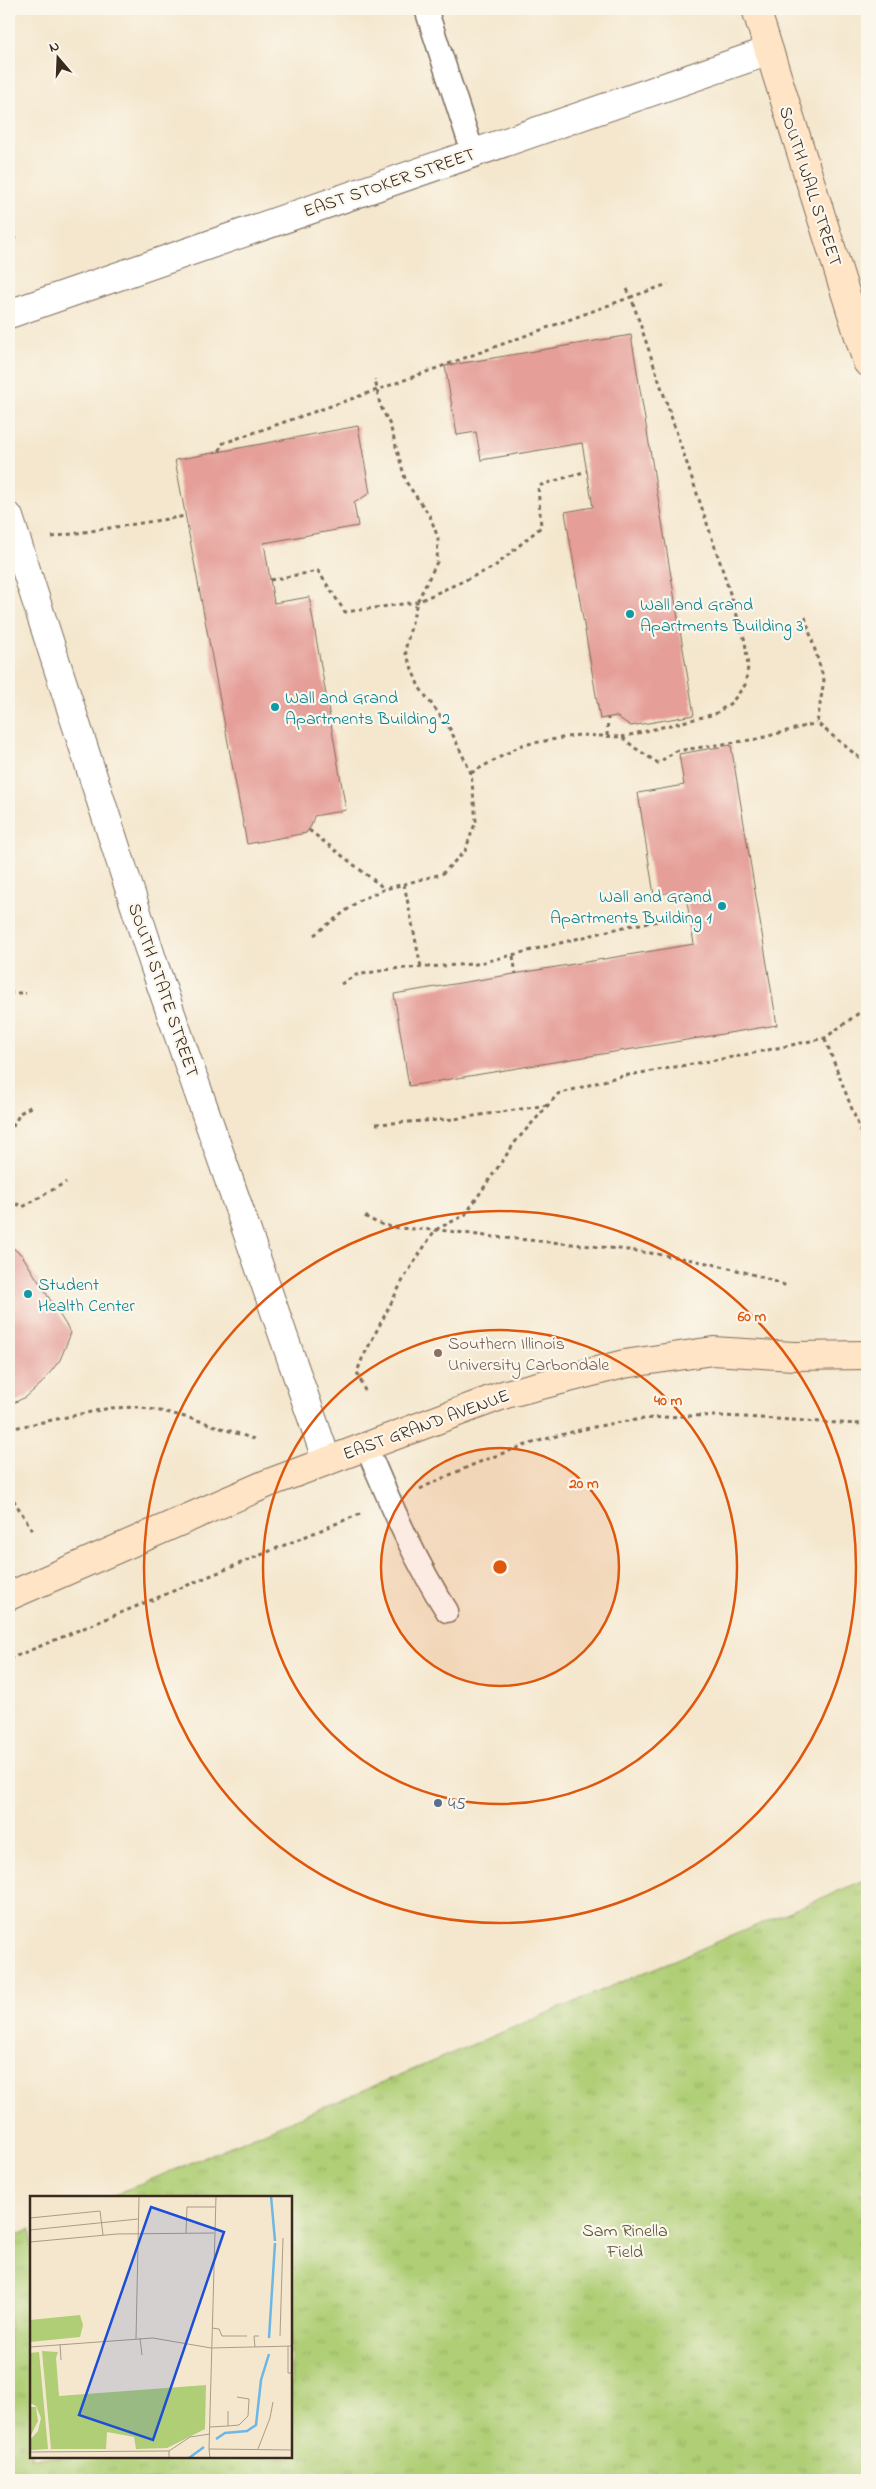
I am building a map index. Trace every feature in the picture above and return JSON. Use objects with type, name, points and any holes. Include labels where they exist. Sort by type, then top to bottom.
[{"type":"main road","name":"SOUTH WALL STREET","points":[[756,9],[867,362]]},
{"type":"main road","name":"EAST GRAND AVENUE","points":[[9,1596],[266,1484],[506,1394],[624,1364],[713,1351],[794,1356],[867,1355]]},
{"type":"street","name":"EAST STOKER STREET","points":[[9,314],[769,51]]},
{"type":"street","name":"SOUTH STATE STREET","points":[[13,530],[154,965],[327,1461]]},
{"type":"lane","points":[[426,9],[473,153]]},
{"type":"lane","points":[[366,1446],[391,1504],[434,1590],[447,1611]]},
{"type":"path","points":[[9,247],[16,236]]},
{"type":"path","points":[[220,451],[221,444],[378,390],[668,284]]},
{"type":"path","points":[[470,773],[522,745],[579,736],[622,737],[715,714],[732,702],[745,685],[748,667],[745,641],[627,289]]},
{"type":"path","points":[[314,935],[360,900],[385,890],[442,874],[466,851],[476,821],[470,773],[450,729],[419,687],[405,651],[417,602],[437,562],[438,538],[430,516],[406,482],[390,425],[380,404],[375,379]]},
{"type":"path","points":[[270,580],[318,571],[344,612],[417,602],[494,567],[541,527],[538,486],[587,471]]},
{"type":"path","points":[[13,530],[186,516]]},
{"type":"path","points":[[805,617],[824,680],[817,723]]},
{"type":"path","points":[[607,736],[608,718]]},
{"type":"path","points":[[622,737],[658,763],[676,751],[757,739],[817,723]]},
{"type":"path","points":[[817,723],[867,764]]},
{"type":"path","points":[[309,830],[385,890]]},
{"type":"path","points":[[404,884],[421,967]]},
{"type":"path","points":[[341,984],[356,975],[391,969],[476,964],[628,926],[689,916]]},
{"type":"path","points":[[513,956],[516,974]]},
{"type":"path","points":[[9,993],[26,993]]},
{"type":"path","points":[[365,1390],[357,1372],[362,1359],[404,1278],[435,1230],[465,1215],[516,1141],[558,1094],[617,1077],[739,1056],[825,1038],[867,1007]]},
{"type":"path","points":[[825,1038],[867,1148]]},
{"type":"path","points":[[376,1124],[454,1119],[549,1104]]},
{"type":"path","points":[[9,1134],[20,1113],[34,1105]]},
{"type":"path","points":[[9,1200],[23,1207],[66,1182]]},
{"type":"path","points":[[365,1216],[375,1223],[396,1229],[435,1230],[612,1250],[720,1265],[755,1274],[787,1286]]},
{"type":"path","points":[[9,1429],[110,1408],[137,1407],[200,1421],[254,1439]]},
{"type":"path","points":[[426,1486],[544,1438],[624,1420],[716,1416],[867,1424]]},
{"type":"path","points":[[9,1493],[33,1531]]},
{"type":"path","points":[[9,1659],[339,1521]]},
{"type":"green space","name":"Sam Rinella Field","points":[[867,1879],[867,2480],[9,2480],[9,2239],[30,2229],[30,2459],[292,2459],[292,2196],[112,2196]]},
{"type":"building","name":"Wall and Grand Apartments Building 3","points":[[631,335],[694,715],[631,726],[616,716],[600,719],[565,512],[593,507],[582,443],[481,460],[476,432],[457,435],[445,366]]},
{"type":"building","name":"Wall and Grand Apartments Building 2","points":[[358,426],[370,493],[354,503],[358,526],[264,543],[274,603],[309,597],[346,810],[314,816],[311,826],[306,833],[247,844],[175,460]]},
{"type":"building","name":"Wall and Grand Apartments Building 1","points":[[731,745],[777,1025],[409,1086],[394,994],[694,944],[685,890],[654,895],[638,793],[684,785],[679,754]]},
{"type":"building","name":"Student Health Center","points":[[9,1245],[22,1255],[71,1333],[60,1360],[41,1384],[26,1397],[9,1405]]},
{"type":"place","name":"Wall and Grand Apartments Building 3","points":[[630,614]]},
{"type":"place","name":"Wall and Grand Apartments Building 2","points":[[275,707]]},
{"type":"place","name":"Wall and Grand Apartments Building 1","points":[[722,906]]},
{"type":"place","name":"Student Health Center","points":[[28,1294]]},
{"type":"place","name":"Southern Illinois University Carbondale","points":[[438,1353]]},
{"type":"place","name":"45","points":[[438,1803]]}]
